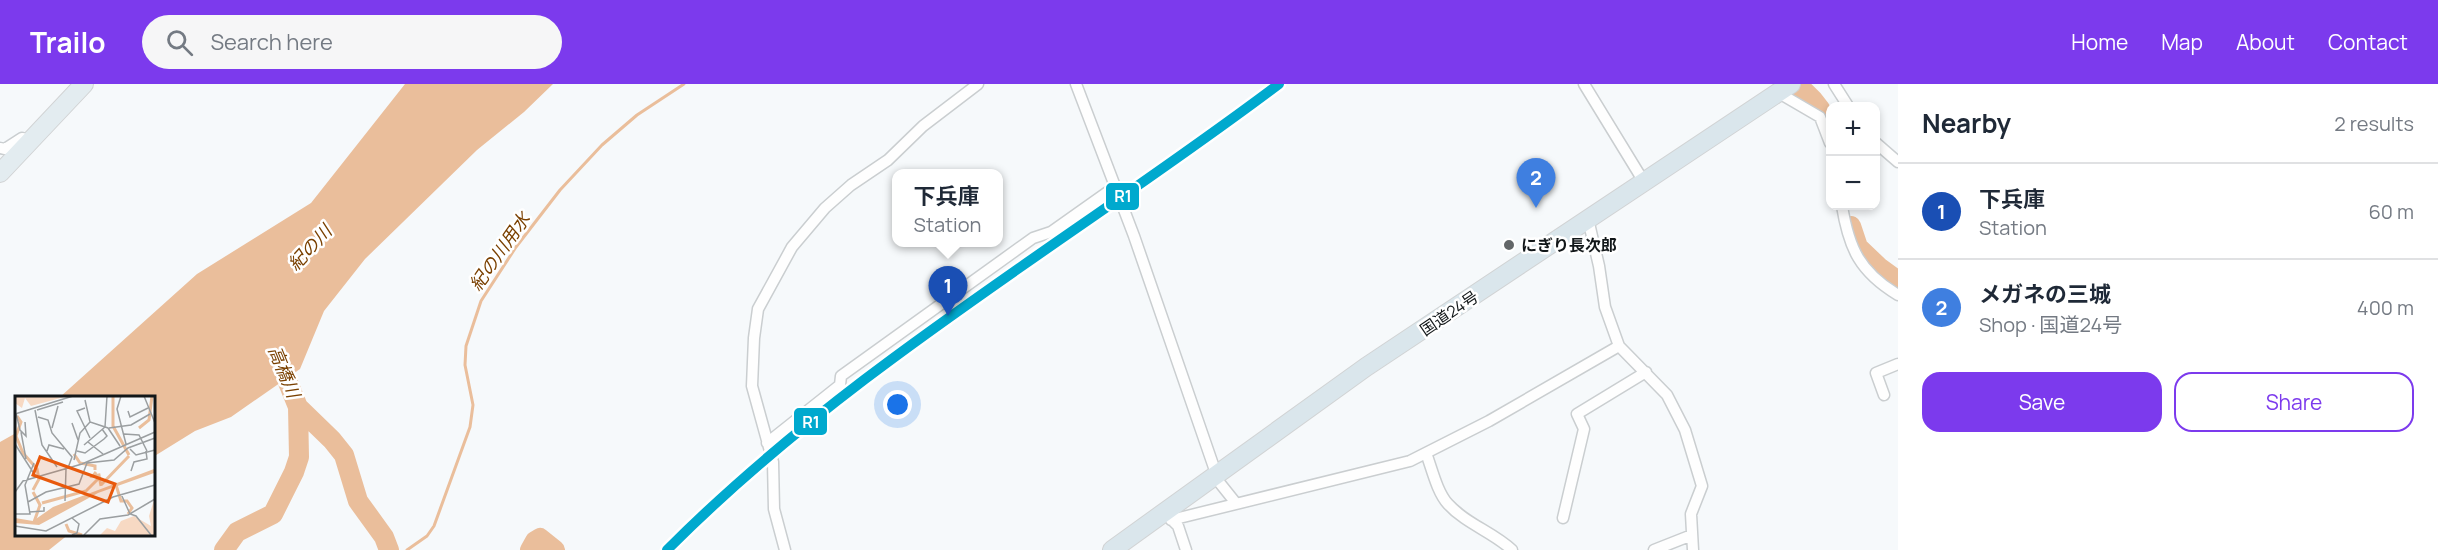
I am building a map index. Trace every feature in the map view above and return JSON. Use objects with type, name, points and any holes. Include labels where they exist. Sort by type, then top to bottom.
[{"type":"highway","name":"国道24号","points":[[1112,550],[1168,515],[1217,473],[1366,368],[1785,88]]},
{"type":"main road","points":[[0,173],[84,84]]},
{"type":"street","points":[[785,550],[774,509],[774,462],[766,443],[752,386],[751,373],[758,309],[792,247],[840,194],[888,160],[923,126],[978,84]]},
{"type":"street","points":[[1076,84],[1116,186],[1219,482],[1235,502]]},
{"type":"street","points":[[1584,84],[1644,182]]},
{"type":"street","points":[[1834,84],[1845,102]]},
{"type":"street","points":[[1785,88],[1820,117],[1826,133]]},
{"type":"street","points":[[0,148],[5,149],[22,138],[31,141]]},
{"type":"street","points":[[1880,147],[1898,162]]},
{"type":"street","points":[[766,443],[840,385],[841,376],[1033,238],[1051,232],[1116,186]]},
{"type":"street","points":[[1843,210],[1859,263],[1878,284],[1898,296]]},
{"type":"street","points":[[1588,219],[1599,266],[1605,307],[1619,346],[1667,395],[1685,430],[1702,486],[1691,514],[1692,550]]},
{"type":"street","points":[[1168,515],[1269,496],[1410,461],[1489,421],[1619,346]]},
{"type":"street","points":[[1884,395],[1875,373],[1898,364]]},
{"type":"street","points":[[1563,518],[1584,429],[1577,414],[1646,372]]},
{"type":"street","points":[[1426,453],[1447,503],[1471,523],[1504,542],[1512,550]]},
{"type":"street","points":[[1168,515],[1178,526],[1186,550]]},
{"type":"street","points":[[1654,550],[1692,536]]},
{"type":"water","name":"紀の川","points":[[405,84],[553,84],[524,112],[477,150],[365,259],[324,311],[300,369],[231,417],[195,431],[154,456],[154,396],[61,396],[197,274],[311,203]]},
{"type":"water","points":[[15,434],[15,535],[68,535],[49,550],[0,550],[0,442]]},
{"type":"waterway","name":"紀の川用水","points":[[407,550],[427,536],[434,526],[470,427],[473,405],[465,365],[466,346],[481,301],[516,247],[560,190],[602,145],[637,115],[684,84]]},
{"type":"waterway","points":[[1795,84],[1816,104],[1826,120]]},
{"type":"waterway","points":[[1851,226],[1858,247],[1898,281]]},
{"type":"waterway","name":"高橋川","points":[[224,550],[237,532],[273,514],[299,457],[298,407],[276,353]]},
{"type":"waterway","points":[[298,407],[344,455],[358,501],[384,537],[389,550]]},
{"type":"waterway","points":[[530,550],[535,541],[540,538],[555,550]]},
{"type":"transit line","name":"R1","points":[[667,550],[737,484],[887,363],[1279,84]]},
{"type":"place","name":"メガネの三城","points":[[1536,208]]},
{"type":"place","name":"にぎり長次郎","points":[[1509,245]]},
{"type":"place","name":"下兵庫","points":[[948,316]]}]
